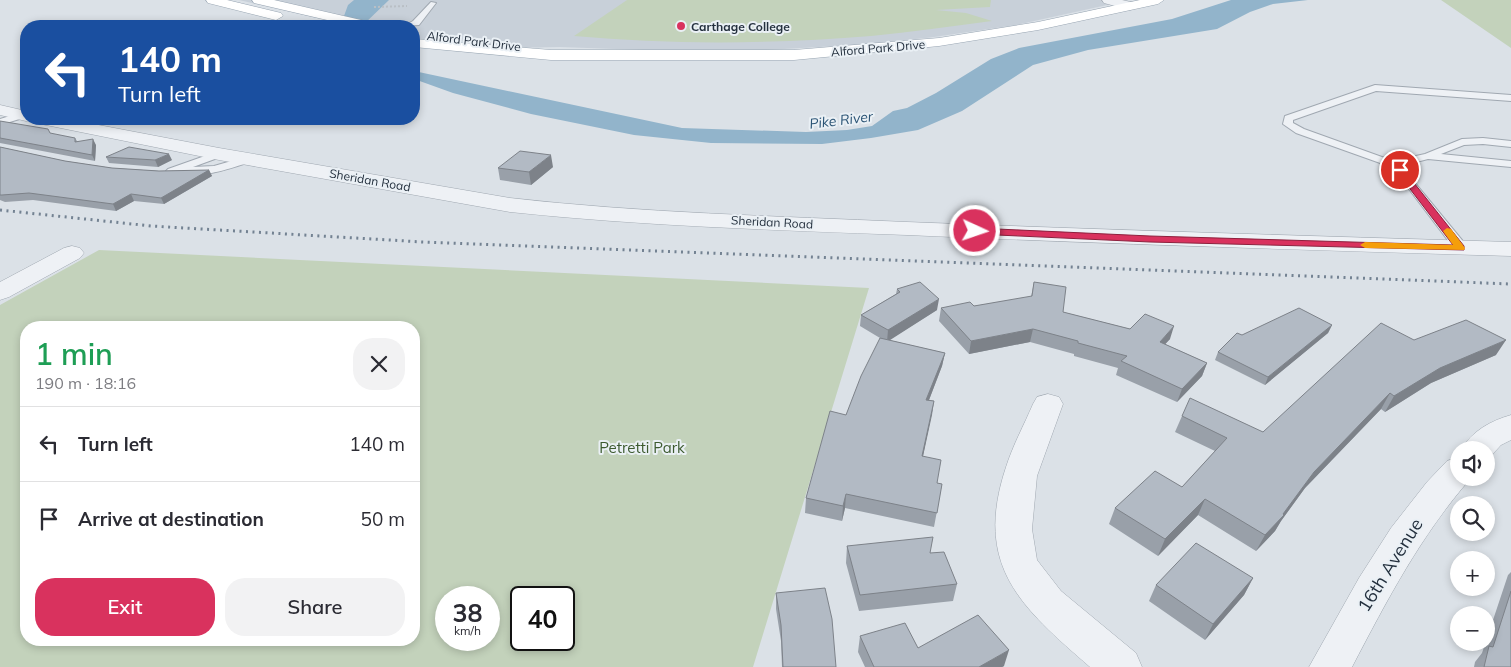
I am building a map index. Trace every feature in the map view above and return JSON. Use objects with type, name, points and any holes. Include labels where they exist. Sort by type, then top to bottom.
[{"type":"main road","points":[[212,0],[307,20]]},
{"type":"main road","points":[[258,0],[311,20]]},
{"type":"main road","name":"Alford Park Drive","points":[[420,44],[550,55],[794,55],[939,42],[1038,26],[1158,0]]},
{"type":"main road","name":"Alford Park Drive","points":[[420,29],[460,41],[594,54]]},
{"type":"street","points":[[1108,0],[1130,6]]},
{"type":"street","name":"Sheridan Road","points":[[0,110],[20,114]]},
{"type":"street","name":"Sheridan Road","points":[[75,125],[219,154],[510,204],[596,214],[1150,239],[1511,249]]},
{"type":"street","points":[[0,292],[72,253]]},
{"type":"street","points":[[1048,404],[1020,475],[1014,525],[1018,561],[1035,589],[1077,630],[1121,667]]},
{"type":"street","points":[[1486,441],[1511,426]]},
{"type":"street","name":"16th Avenue","points":[[1330,667],[1392,554],[1440,488],[1450,478]]},
{"type":"lane","points":[[420,21],[433,3]]},
{"type":"lane","points":[[1460,248],[1400,170],[1300,131],[1288,124],[1288,118],[1375,88],[1511,98]]},
{"type":"lane","points":[[0,122],[20,118]]},
{"type":"lane","points":[[1391,165],[1428,156],[1462,142],[1483,141],[1511,144]]},
{"type":"lane","points":[[172,171],[219,154]]},
{"type":"lane","points":[[1428,156],[1511,164]]},
{"type":"lane","points":[[158,172],[215,169],[249,159]]},
{"type":"path","points":[[406,6],[416,7],[406,20]]},
{"type":"shaded area","name":"Carthage College","points":[[239,0],[1130,0],[1016,25],[934,37],[871,44],[750,51],[560,47],[507,48],[420,40],[420,20],[326,20]]},
{"type":"green space","points":[[627,0],[991,0],[990,7],[936,10],[966,13],[992,21],[871,36],[797,41],[685,42],[574,36]]},
{"type":"green space","points":[[1441,0],[1511,0],[1511,48]]},
{"type":"green space","name":"Petretti Park","points":[[99,250],[869,288],[753,667],[0,667],[0,305]]},
{"type":"water","points":[[354,0],[389,0],[368,20],[338,20],[344,16],[348,5]]},
{"type":"water","points":[[1231,0],[1308,0],[1273,4],[1250,12],[1217,29],[1088,50],[1033,65],[962,111],[918,130],[822,144],[711,143],[634,135],[531,114],[453,93],[420,81],[420,72],[682,128],[806,132],[847,130],[872,126],[893,111],[907,108],[936,93],[991,59],[1019,48],[1172,19]]},
{"type":"building","points":[[0,121],[48,129],[50,133],[75,138],[75,142],[93,139],[92,155],[0,138]]},
{"type":"building","points":[[0,147],[65,161],[112,168],[159,171],[209,170],[161,198],[131,194],[113,204],[29,193],[0,195]]},
{"type":"building","points":[[129,147],[169,154],[155,160],[106,157]]},
{"type":"building","points":[[520,151],[551,155],[529,172],[498,168]]},
{"type":"building","points":[[920,282],[939,299],[888,330],[861,315],[900,292],[897,289]]},
{"type":"building","points":[[1034,282],[1066,287],[1063,312],[1130,329],[1145,314],[1174,326],[1160,342],[1207,363],[1182,389],[1121,361],[1127,356],[1033,329],[971,341],[941,308],[970,302],[974,306],[1032,296]]},
{"type":"building","points":[[1299,308],[1332,325],[1268,377],[1218,352],[1237,333],[1242,335]]},
{"type":"building","points":[[1466,320],[1506,340],[1440,368],[1394,396],[1390,393],[1314,472],[1284,515],[1265,535],[1205,499],[1165,539],[1115,508],[1155,471],[1182,487],[1227,438],[1182,416],[1190,398],[1263,432],[1381,323],[1414,340]]},
{"type":"building","points":[[880,338],[945,353],[926,400],[934,401],[922,456],[941,460],[937,483],[942,484],[937,513],[846,494],[843,506],[806,498],[830,411],[846,415],[861,376]]},
{"type":"building","points":[[933,537],[930,553],[944,552],[957,584],[860,595],[847,546]]},
{"type":"building","points":[[1196,543],[1253,578],[1213,624],[1156,585]]},
{"type":"building","points":[[825,588],[832,619],[836,667],[783,667],[781,625],[776,593]]},
{"type":"building","points":[[1511,591],[1511,667],[1484,667],[1488,651],[1495,651],[1495,641]]},
{"type":"building","points":[[978,615],[1009,650],[979,667],[874,667],[860,636],[905,623],[918,648]]},
{"type":"railway","points":[[0,210],[151,226],[423,242],[1511,284]]},
{"type":"slow traffic","points":[[1365,245],[1460,248],[1447,231]]},
{"type":"place","name":"Carthage College","points":[[681,26]]},
{"type":"route","points":[[975,231],[1150,239],[1460,248],[1400,170]]},
{"type":"water label","name":"Pike River","points":[[841,120]]}]
